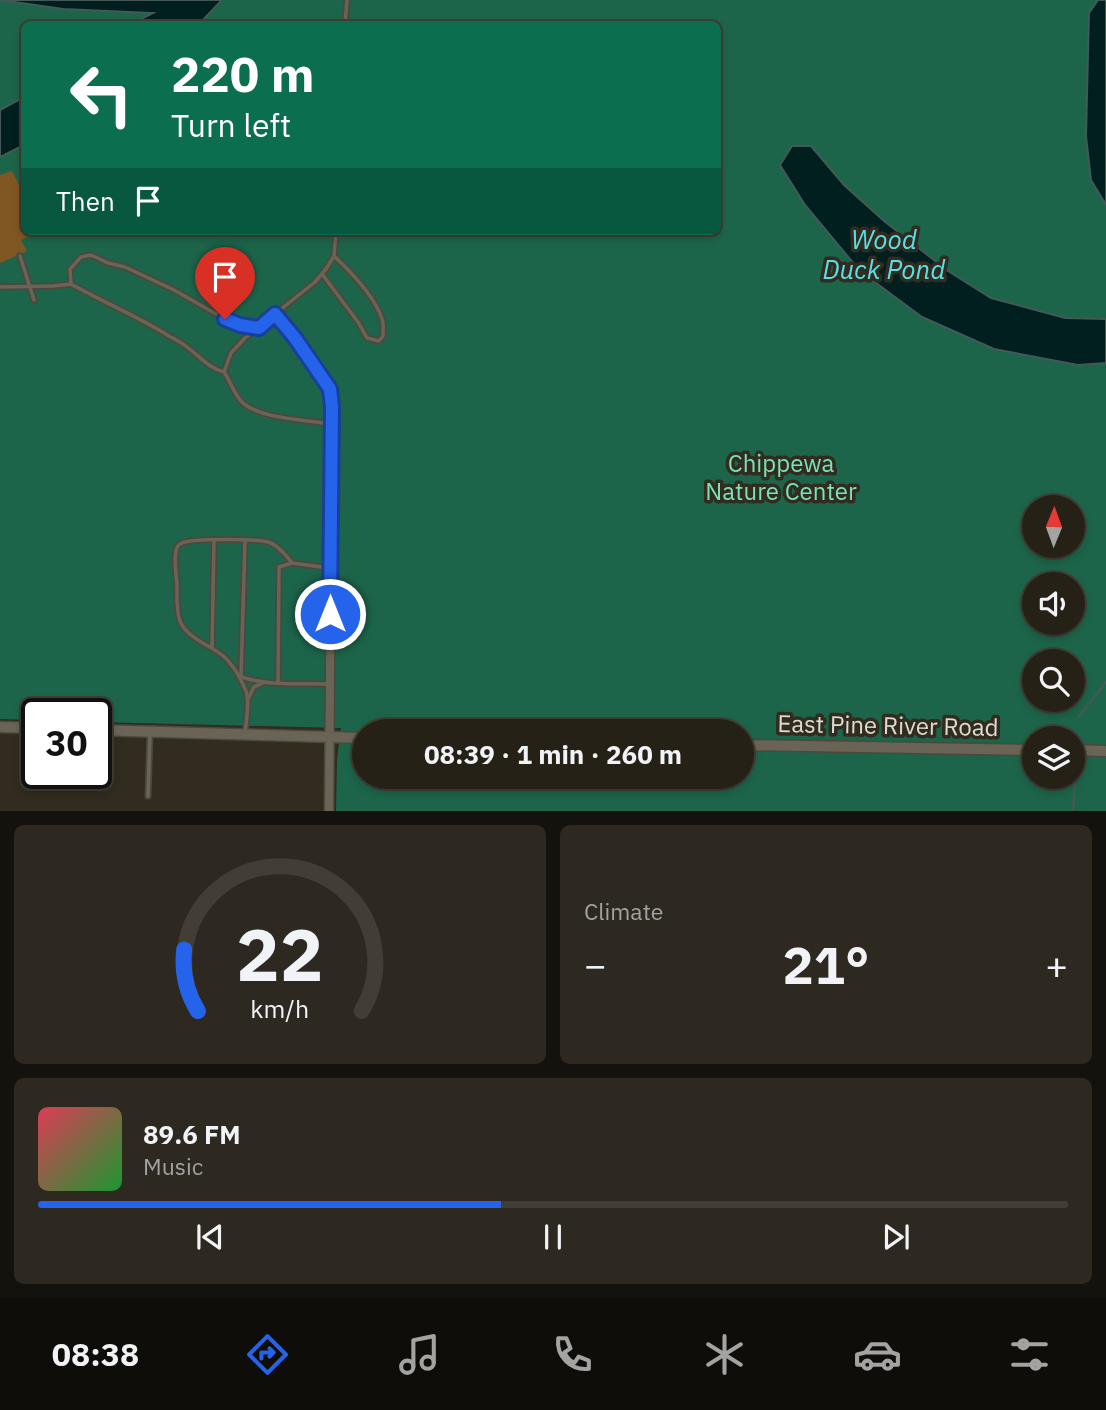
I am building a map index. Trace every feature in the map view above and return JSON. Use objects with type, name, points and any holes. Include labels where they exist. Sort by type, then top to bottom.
[{"type":"street","points":[[275,314],[330,389],[332,407],[328,811]]},
{"type":"street","points":[[0,727],[21,728]]},
{"type":"street","points":[[112,731],[352,738]]},
{"type":"street","name":"East Pine River Road","points":[[754,745],[1022,750]]},
{"type":"street","points":[[1085,750],[1106,751]]},
{"type":"lane","points":[[345,21],[346,0]]},
{"type":"lane","points":[[224,372],[231,352],[245,338],[322,274],[334,256],[336,235]]},
{"type":"lane","points":[[71,284],[70,270],[75,262],[81,257],[91,255],[107,263],[125,267],[174,290],[225,319],[259,328]]},
{"type":"lane","points":[[20,256],[34,300]]},
{"type":"lane","points":[[322,274],[358,321],[367,338],[379,341],[383,336],[382,319],[369,294],[334,256]]},
{"type":"lane","points":[[0,287],[71,284],[154,327],[190,349],[205,363],[224,372],[241,401],[256,412],[331,424]]},
{"type":"lane","points":[[248,701],[239,676],[224,657],[186,630],[180,622],[177,547],[184,542],[214,540],[270,542],[283,551],[292,563]]},
{"type":"lane","points":[[212,648],[214,540]]},
{"type":"lane","points":[[239,676],[245,540]]},
{"type":"lane","points":[[278,682],[279,567],[292,563],[331,568]]},
{"type":"lane","points":[[239,676],[265,682],[330,684]]},
{"type":"lane","points":[[245,734],[250,692],[265,682]]},
{"type":"lane","points":[[148,796],[150,732]]},
{"type":"green space","name":"Chippewa Nature Center","points":[[0,0],[1106,0],[1106,811],[336,811],[337,759],[341,728],[112,722],[112,698],[21,698],[21,720],[0,719]]},
{"type":"water","points":[[0,0],[222,0],[202,21],[137,21],[153,13],[63,9]]},
{"type":"water","points":[[1098,0],[1106,0],[1106,205],[1091,180],[1086,136],[1089,13]]},
{"type":"water","points":[[21,99],[21,146],[0,157],[0,110]]},
{"type":"water","name":"Wood Duck Pond","points":[[792,146],[811,146],[844,185],[884,221],[948,271],[991,298],[1065,318],[1106,319],[1106,363],[1078,365],[994,349],[922,317],[860,271],[805,205],[780,165]]},
{"type":"building","points":[[12,171],[21,188],[21,235],[32,235],[21,240],[27,251],[18,252],[16,256],[0,263],[0,175]]},
{"type":"waterway","points":[[1079,716],[1106,682]]},
{"type":"waterway","points":[[1073,811],[1075,789]]},
{"type":"route","points":[[225,319],[259,328],[275,314],[330,389],[330,614]]}]
